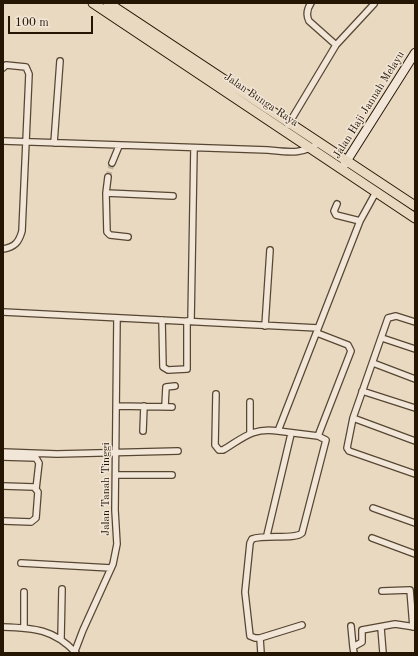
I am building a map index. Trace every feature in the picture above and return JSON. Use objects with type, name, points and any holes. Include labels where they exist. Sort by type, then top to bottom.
[{"type":"main road","name":"Jalan Bunga Raya","points":[[93,3],[290,122],[415,206]]},
{"type":"main road","name":"Jalan Bunga Raya","points":[[108,3],[311,149],[415,218]]},
{"type":"main road","name":"Jalan Haji Jannah Melayu","points":[[341,169],[415,52]]},
{"type":"street","points":[[311,3],[308,8],[307,17],[309,21],[336,45]]},
{"type":"street","points":[[284,130],[336,45],[351,31],[374,4]]},
{"type":"street","points":[[54,143],[60,61]]},
{"type":"street","points":[[3,68],[6,65],[23,66],[28,70],[22,231],[20,238],[14,246],[3,249]]},
{"type":"street","points":[[3,141],[268,150],[295,153],[311,149],[320,142]]},
{"type":"street","points":[[112,163],[120,146]]},
{"type":"street","points":[[162,320],[163,367],[168,370],[187,369],[194,148]]},
{"type":"street","points":[[108,177],[106,193],[107,232],[110,235],[128,236]]},
{"type":"street","points":[[278,431],[360,220],[376,192]]},
{"type":"street","points":[[106,193],[173,196]]},
{"type":"street","points":[[338,204],[334,211],[336,215],[360,220]]},
{"type":"street","points":[[266,326],[270,250]]},
{"type":"street","points":[[3,312],[189,321],[318,331],[348,345],[351,351],[318,436]]},
{"type":"street","points":[[415,322],[390,316],[388,318],[353,418],[348,440],[349,451],[415,474]]},
{"type":"street","name":"Jalan Tanah Tinggi","points":[[76,652],[83,630],[111,568],[117,544],[115,510],[117,318]]},
{"type":"street","points":[[382,338],[415,349]]},
{"type":"street","points":[[373,363],[415,379]]},
{"type":"street","points":[[165,406],[166,387],[175,386]]},
{"type":"street","points":[[362,391],[415,408]]},
{"type":"street","points":[[216,394],[217,448],[223,450],[250,433],[263,430],[318,436],[326,440],[311,492],[302,534],[295,537],[267,535],[256,537],[250,543],[245,592],[250,636],[260,638],[302,625]]},
{"type":"street","points":[[250,402],[250,433]]},
{"type":"street","points":[[117,406],[172,407]]},
{"type":"street","points":[[144,406],[144,431]]},
{"type":"street","points":[[353,418],[415,441]]},
{"type":"street","points":[[267,535],[292,434]]},
{"type":"street","points":[[3,452],[57,454],[178,451]]},
{"type":"street","points":[[3,457],[36,458],[39,463],[36,489],[36,518],[34,521],[3,521]]},
{"type":"street","points":[[116,475],[172,475]]},
{"type":"street","points":[[3,486],[34,487],[36,489]]},
{"type":"street","points":[[373,508],[415,523]]},
{"type":"street","points":[[372,538],[415,554]]},
{"type":"street","points":[[21,563],[111,568]]},
{"type":"street","points":[[61,638],[62,589]]},
{"type":"street","points":[[354,650],[362,642],[362,630],[381,628],[395,624],[414,627],[410,590],[382,591]]},
{"type":"street","points":[[24,592],[24,628]]},
{"type":"street","points":[[351,626],[354,650]]},
{"type":"street","points":[[3,627],[48,631],[61,638],[76,652]]},
{"type":"street","points":[[381,628],[383,653]]},
{"type":"street","points":[[260,638],[261,653]]},
{"type":"tunnel","points":[[108,177],[112,163]]}]
